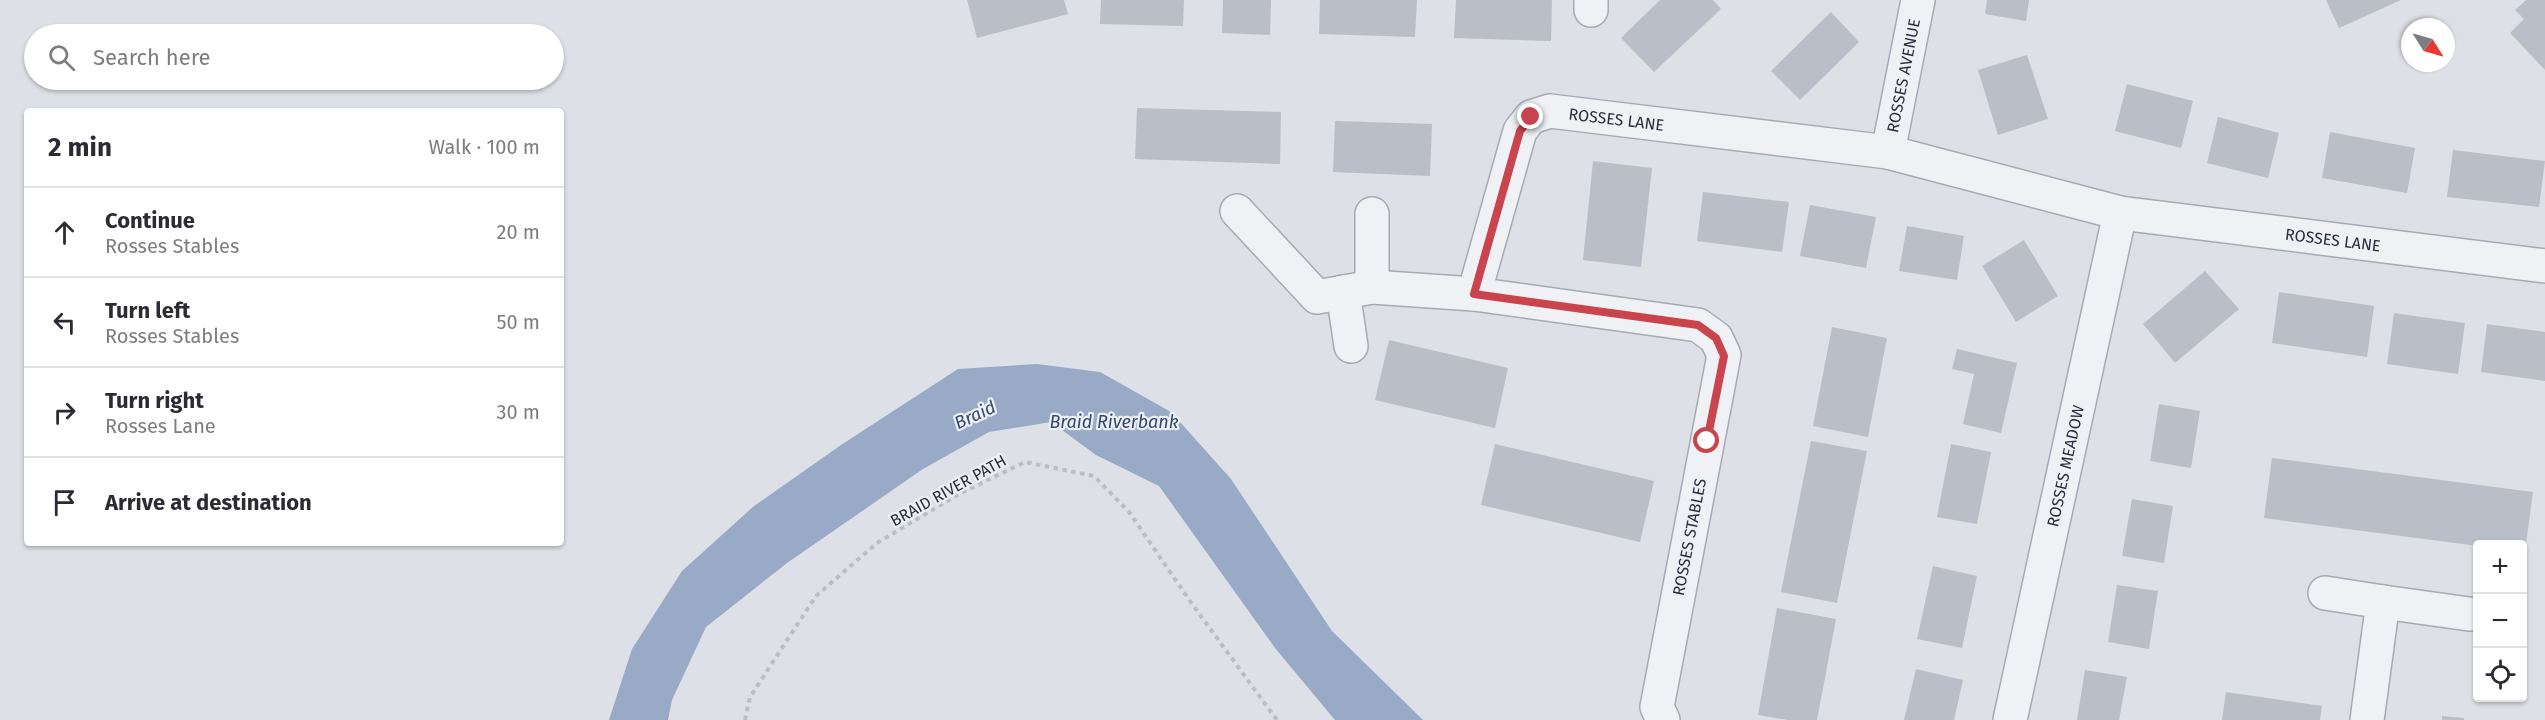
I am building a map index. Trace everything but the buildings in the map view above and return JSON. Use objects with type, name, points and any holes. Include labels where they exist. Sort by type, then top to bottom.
[{"type":"street","name":"ROSSES AVENUE","points":[[1888,152],[1918,0]]},
{"type":"street","name":"ROSSES LANE","points":[[1474,294],[1520,131],[1531,117],[1551,111],[1888,152],[2120,213],[2545,266]]},
{"type":"street","points":[[1237,211],[1344,292]]},
{"type":"street","name":"ROSSES MEADOW","points":[[2010,720],[2120,213]]},
{"type":"street","points":[[1351,346],[1344,292],[1372,214]]},
{"type":"street","name":"ROSSES STABLES","points":[[1344,292],[1474,294],[1698,325],[1716,338],[1724,356],[1657,707],[1663,720]]},
{"type":"street","points":[[2325,593],[2469,614]]},
{"type":"street","points":[[2367,720],[2384,602]]},
{"type":"path","name":"BRAID RIVER PATH","points":[[745,720],[750,697],[816,596],[877,543],[959,494],[1025,462],[1094,476],[1129,512],[1192,604],[1277,720]]},
{"type":"water","name":"Braid Riverbank","points":[[1037,364],[1100,372],[1171,412],[1231,479],[1332,631],[1423,720],[1335,720],[1275,648],[1159,486],[1096,455],[1051,422],[989,432],[923,469],[787,563],[706,627],[672,700],[668,720],[609,720],[632,649],[682,571],[754,506],[841,445],[958,369]]},
{"type":"route","points":[[1531,117],[1520,131],[1474,294],[1698,325],[1716,338],[1724,356],[1707,441]]},
{"type":"water label","name":"Braid","points":[[975,415]]}]
